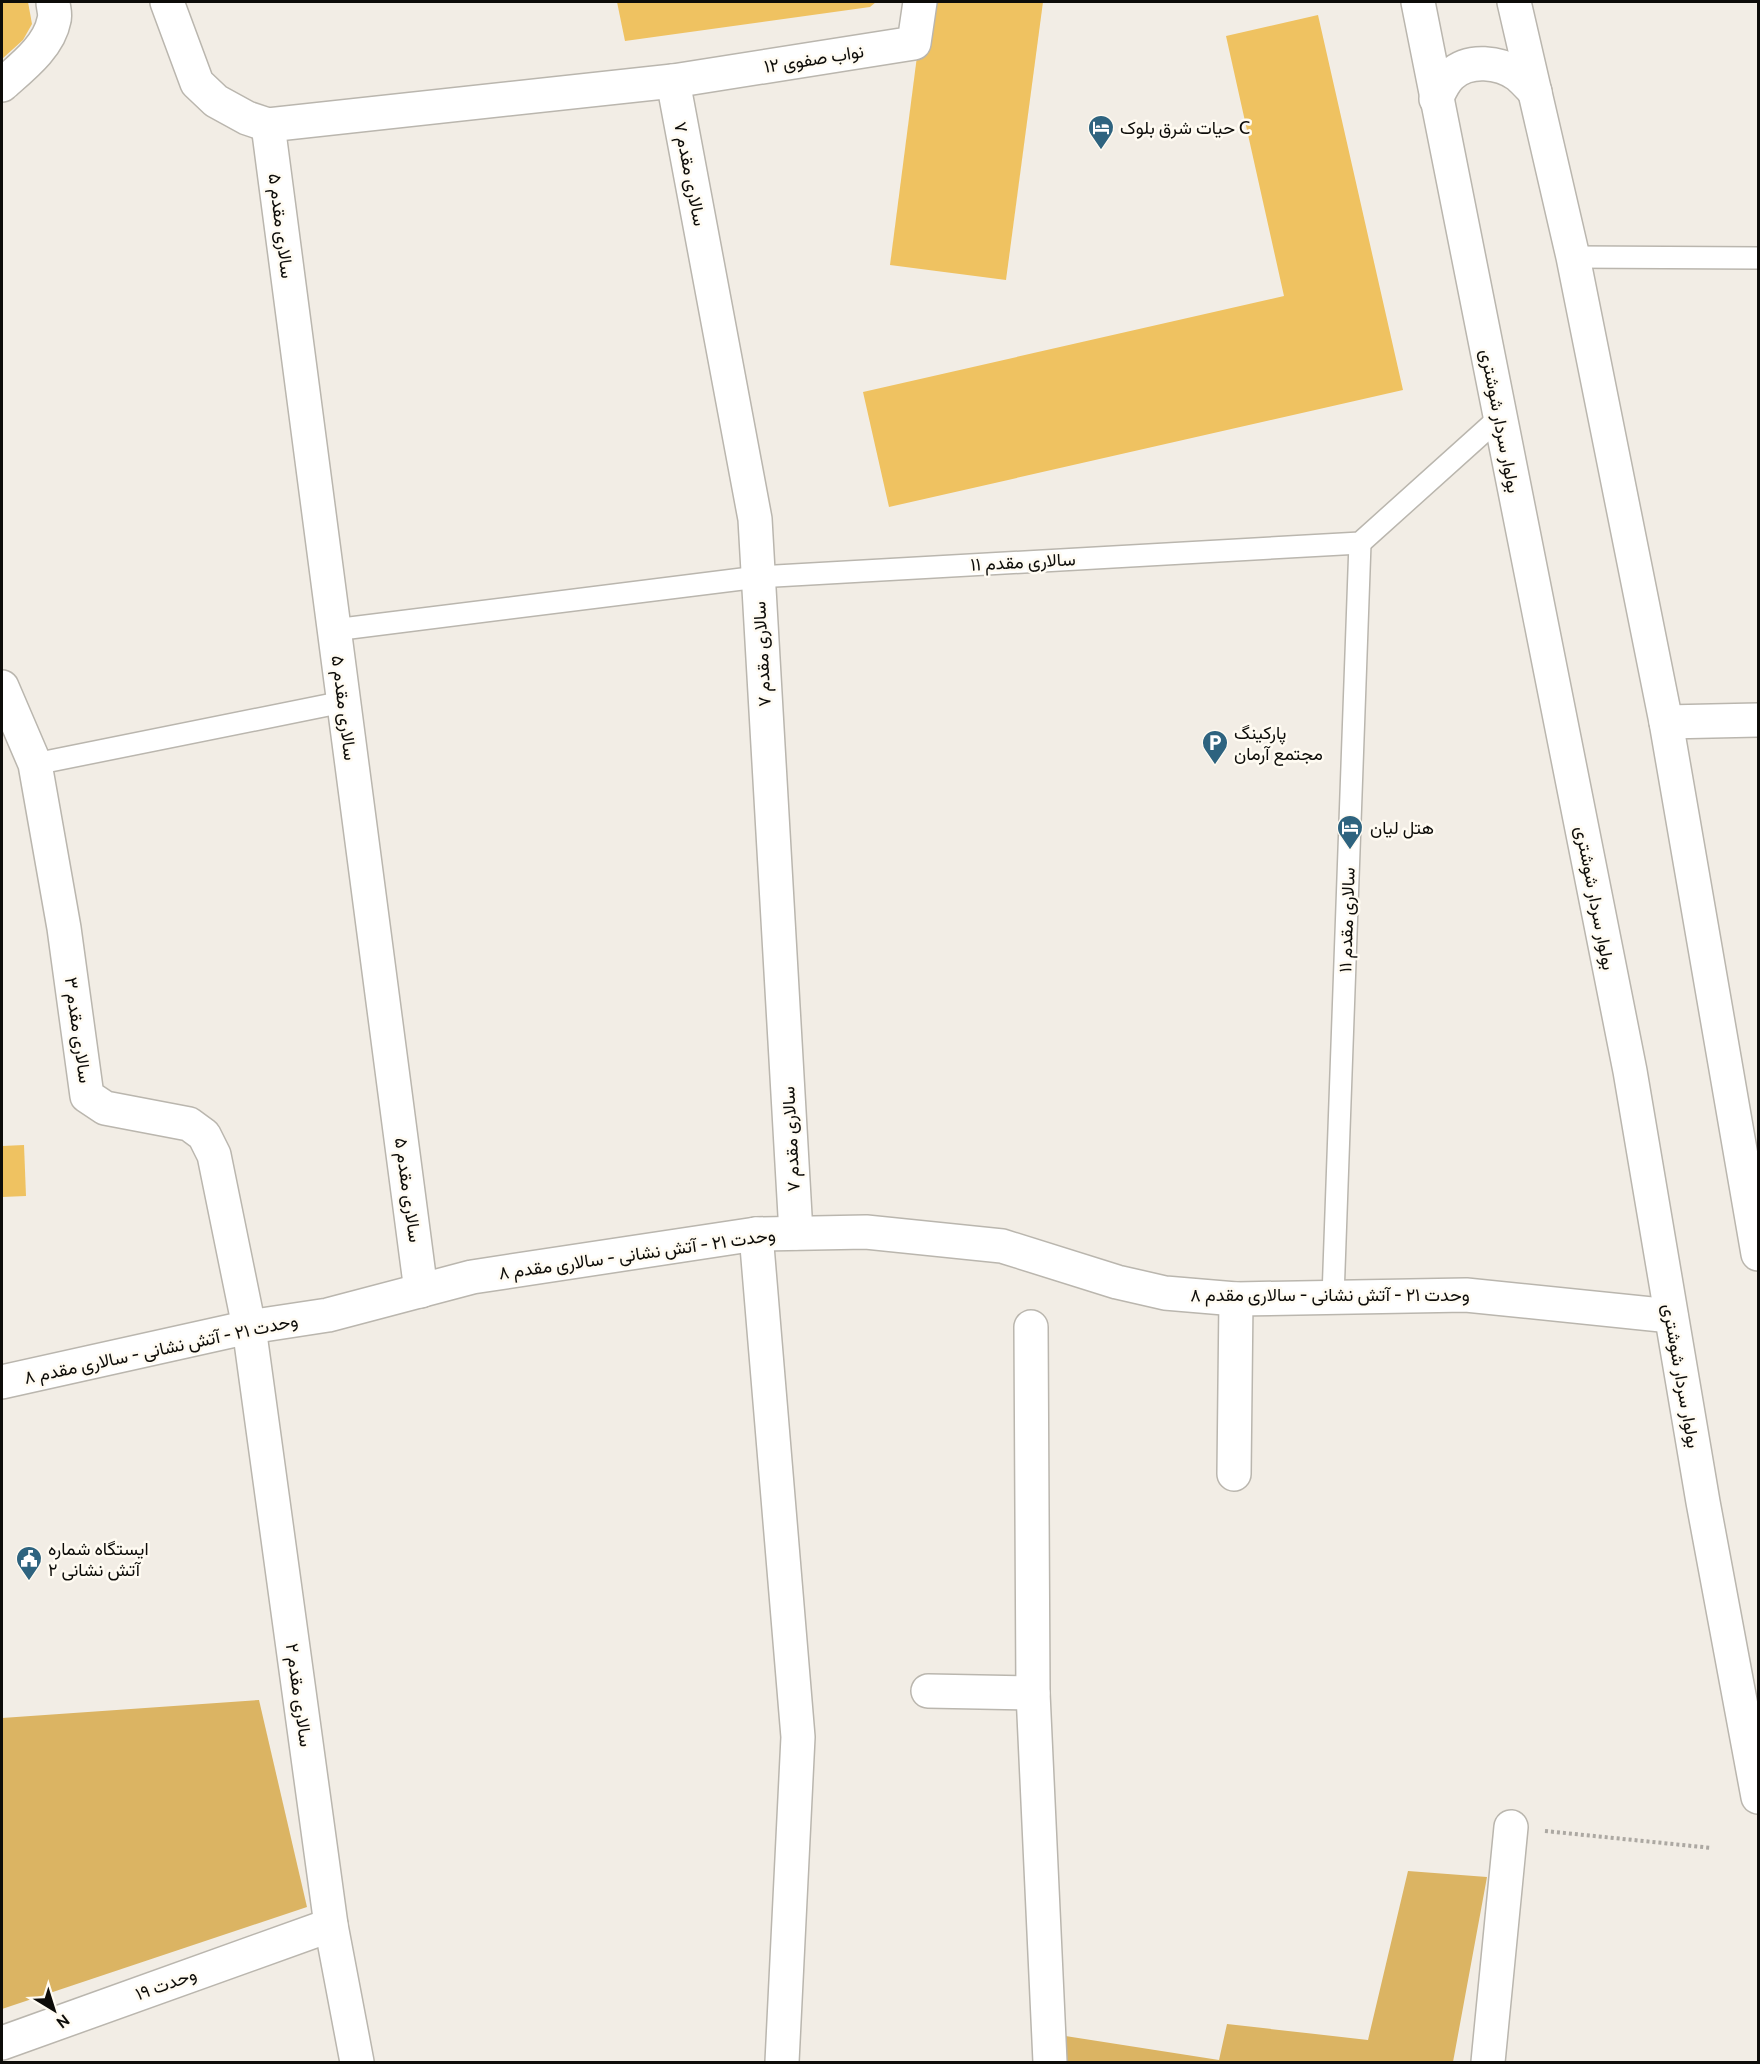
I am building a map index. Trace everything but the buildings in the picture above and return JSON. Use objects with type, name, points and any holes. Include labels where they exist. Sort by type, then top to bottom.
[{"type":"street","points":[[2,85],[45,41],[55,19],[53,2]]},
{"type":"street","points":[[167,2],[197,83],[216,101],[247,118],[268,125],[673,81]]},
{"type":"street","name":"نواب صفوی ۱۲","points":[[673,81],[914,43],[920,2]]},
{"type":"street","name":"بولوار سردار شوشتری","points":[[1418,2],[1630,1071],[1703,1502],[1758,1797]]},
{"type":"street","points":[[1514,2],[1573,257],[1666,722],[1758,1254]]},
{"type":"street","points":[[1436,99],[1450,75],[1460,68],[1485,63],[1501,66],[1517,75],[1535,92]]},
{"type":"street","name":"سالاری مقدم ۷","points":[[673,81],[756,519],[796,1233]]},
{"type":"street","name":"سالاری مقدم ۵","points":[[268,125],[421,1291]]},
{"type":"street","name":"سالاری مقدم ۳","points":[[2,687],[35,764],[64,928],[87,1096],[105,1108],[189,1124],[204,1135],[214,1155],[249,1327]]},
{"type":"street","points":[[1666,722],[1758,720]]},
{"type":"street","name":"وحدت ۲۱ - آتش نشانی - سالاری مقدم ۸","points":[[2,1382],[249,1327],[328,1315],[472,1277],[756,1234],[866,1232],[1002,1246],[1165,1293],[1236,1299],[1466,1295],[1671,1316]]},
{"type":"street","points":[[756,1234],[798,1737],[782,2062]]},
{"type":"street","points":[[1234,1474],[1236,1299]]},
{"type":"street","name":"سالاری مقدم ۲","points":[[249,1327],[331,1925],[357,2062]]},
{"type":"street","points":[[1031,1327],[1033,1693],[1050,2062]]},
{"type":"street","points":[[928,1691],[1033,1693]]},
{"type":"street","points":[[1488,2062],[1511,1827]]},
{"type":"street","name":"وحدت ۱۹","points":[[2,2043],[331,1925]]},
{"type":"lane","points":[[1573,257],[1758,258]]},
{"type":"lane","points":[[1360,543],[1499,418]]},
{"type":"lane","name":"سالاری مقدم ۱۱","points":[[334,630],[758,577],[1360,543],[1334,1297]]},
{"type":"lane","points":[[35,764],[343,702]]},
{"type":"path","points":[[1511,1827],[1712,1848]]},
{"type":"shaded area","points":[[259,1700],[307,1907],[2,2009],[2,1718]]},
{"type":"shaded area","points":[[1408,1871],[1487,1877],[1453,2062],[1061,2062],[1059,2035],[1219,2060],[1227,2024],[1368,2040]]},
{"type":"place","name":"حیات شرق بلوک C","points":[[1101,151]]},
{"type":"place","name":"پارکینگ مجتمع آرمان","points":[[1215,766]]},
{"type":"place","name":"هتل لیان","points":[[1350,851]]},
{"type":"place","name":"ایستگاه شماره ۲ آتش نشانی","points":[[29,1582]]}]
